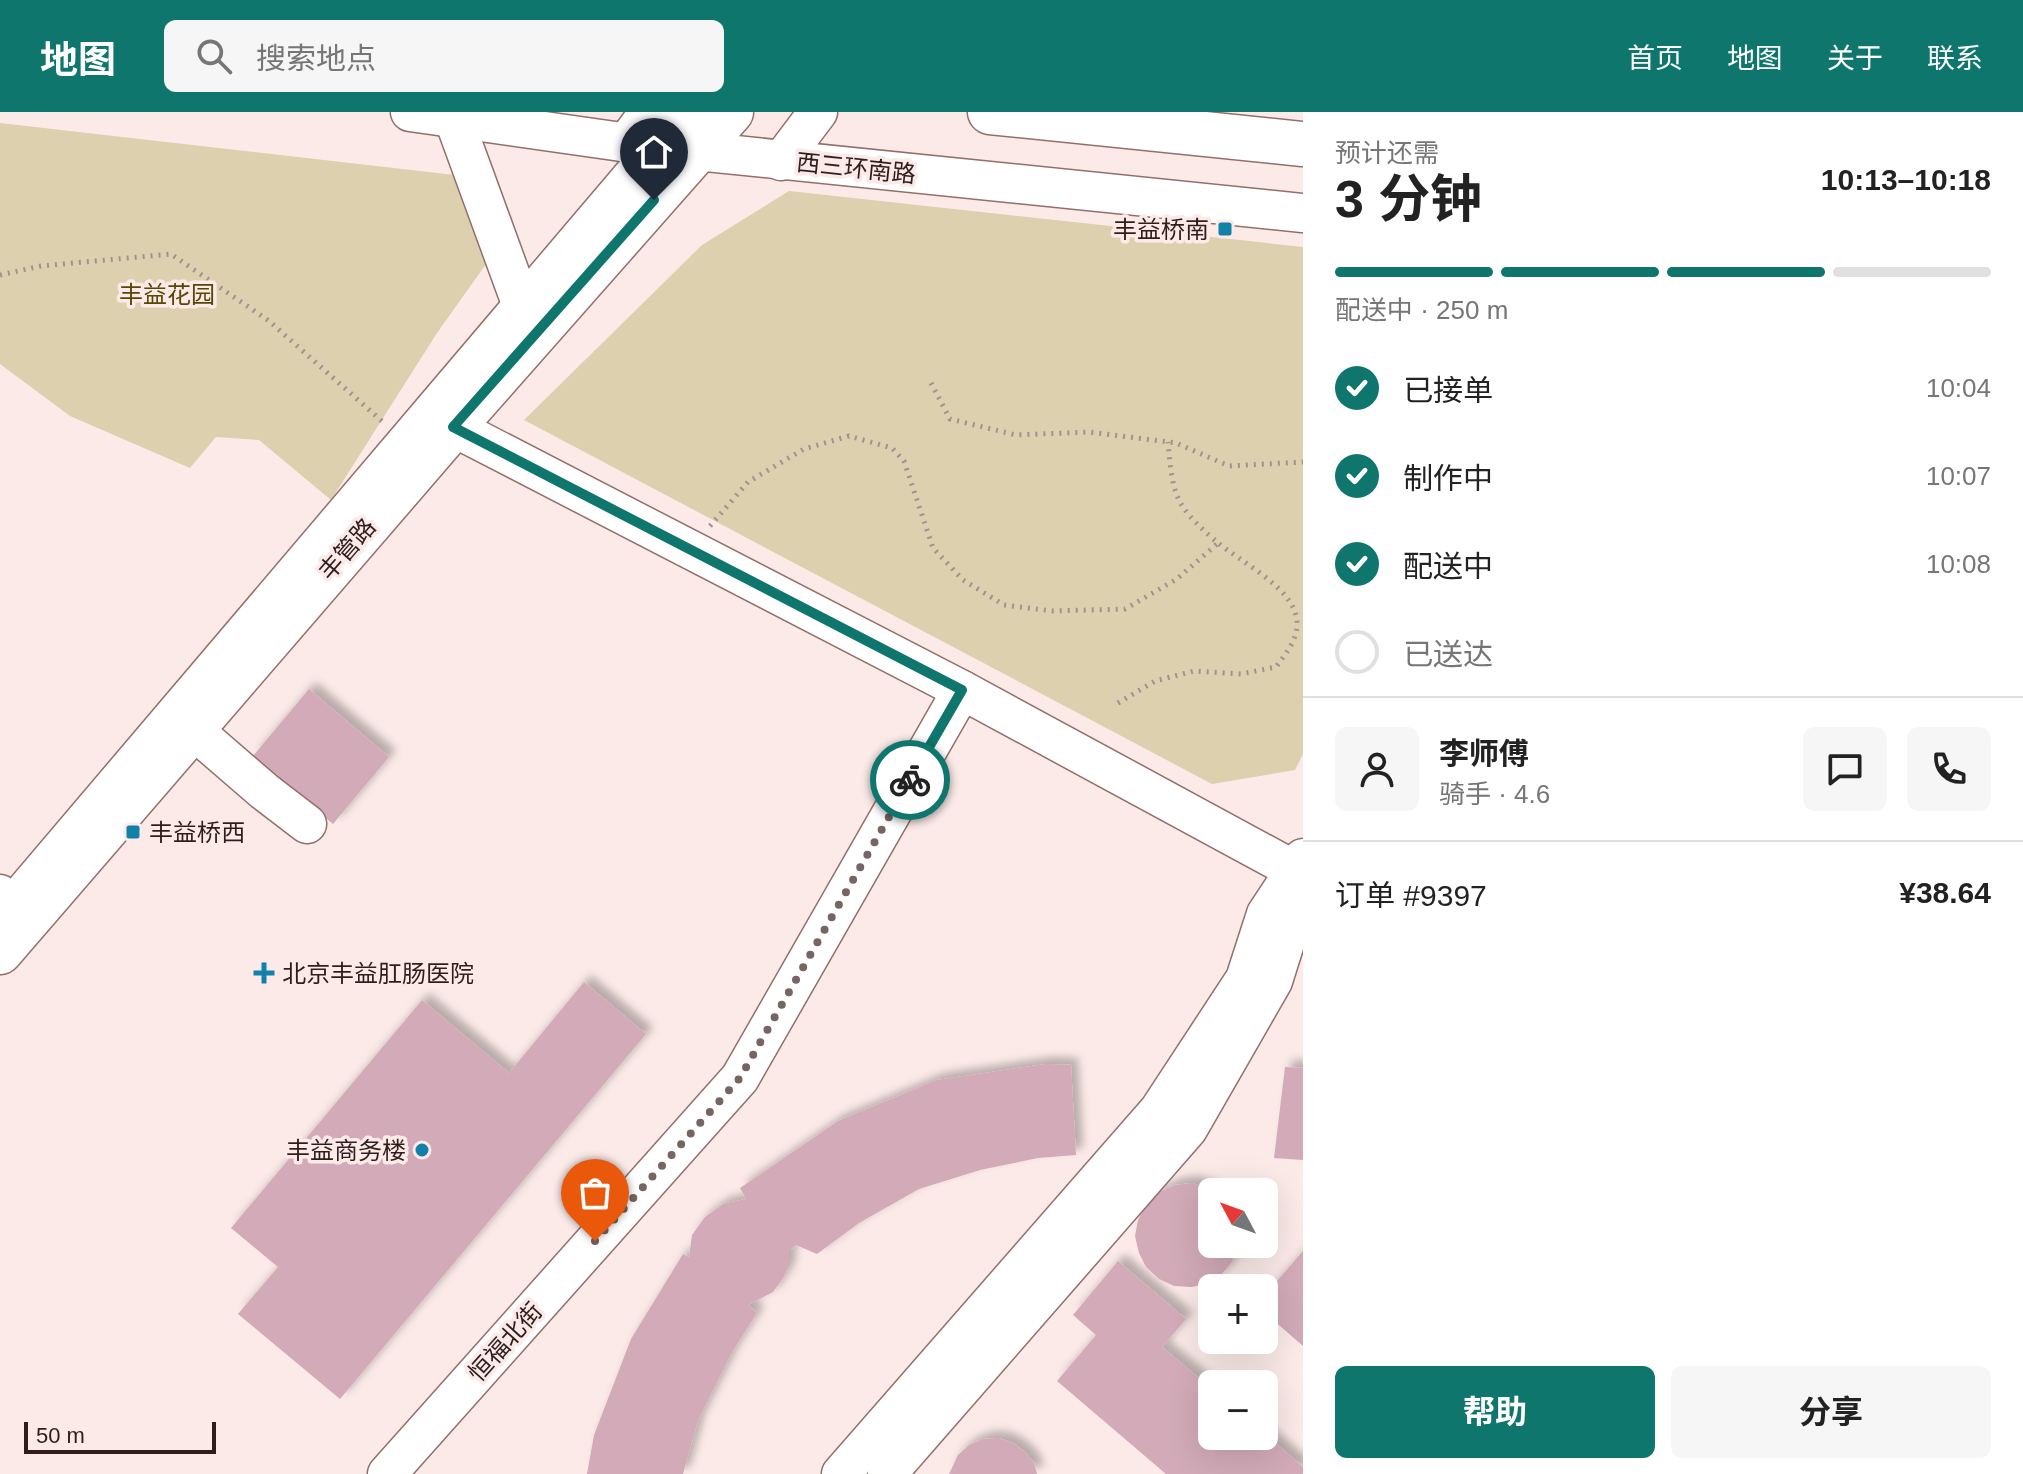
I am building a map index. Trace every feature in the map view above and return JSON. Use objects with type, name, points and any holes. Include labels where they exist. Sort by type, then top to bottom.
[{"type":"main road","points":[[663,133],[731,112]]},
{"type":"main road","points":[[990,112],[1303,144]]},
{"type":"main road","name":"丰管路","points":[[0,952],[453,427],[663,133]]},
{"type":"street","name":"西三环南路","points":[[410,112],[663,133],[781,161],[1303,213]]},
{"type":"street","points":[[781,161],[818,112]]},
{"type":"street","points":[[453,117],[522,306]]},
{"type":"street","name":"丰管路","points":[[4,906],[522,306],[663,133]]},
{"type":"street","points":[[453,427],[1300,864]]},
{"type":"street","name":"恒福北街","points":[[387,1474],[740,1078],[962,690]]},
{"type":"street","points":[[191,728],[307,824]]},
{"type":"street","points":[[841,1474],[1159,1110],[1245,979],[1266,914],[1300,864]]},
{"type":"street","points":[[887,1474],[1188,1129],[1273,981],[1297,905],[1300,864]]},
{"type":"path","points":[[0,275],[41,266],[171,254],[269,321],[406,442]]},
{"type":"path","points":[[931,383],[950,419],[1016,435],[1089,432],[1176,443],[1229,466],[1303,462]]},
{"type":"path","points":[[705,533],[748,482],[804,449],[849,436],[892,448],[904,461],[933,548],[963,580],[1004,605],[1053,611],[1125,609],[1177,579],[1218,543]]},
{"type":"path","points":[[1118,703],[1155,681],[1194,671],[1241,674],[1276,667],[1292,646],[1297,621],[1290,604],[1261,573],[1218,543],[1182,506],[1170,469],[1168,442]]},
{"type":"green space","name":"丰益花园","points":[[0,123],[455,175],[491,257],[437,333],[331,500],[259,440],[216,437],[190,468],[70,416],[0,364]]},
{"type":"green space","points":[[789,191],[1303,247],[1303,754],[1295,770],[1212,784],[524,420],[702,245]]},
{"type":"building","points":[[309,689],[389,757],[333,824],[253,756]]},
{"type":"building","name":"丰益商务楼","points":[[584,982],[646,1034],[340,1399],[238,1314],[278,1267],[231,1228],[422,1000],[509,1073]]},
{"type":"building","points":[[1046,1064],[1071,1065],[1076,1155],[1038,1158],[980,1170],[919,1189],[859,1223],[817,1254],[796,1245],[789,1251],[789,1266],[773,1292],[748,1305],[757,1313],[732,1352],[698,1420],[683,1474],[587,1474],[594,1435],[631,1339],[683,1254],[689,1257],[692,1235],[705,1217],[723,1204],[746,1199],[740,1188],[838,1121],[937,1080]]},
{"type":"building","points":[[1285,1067],[1303,1068],[1303,1160],[1274,1158]]},
{"type":"building","points":[[1175,1185],[1198,1185],[1198,1258],[1234,1258],[1222,1274],[1198,1274],[1198,1286],[1174,1286],[1159,1279],[1146,1267],[1135,1236],[1146,1204],[1159,1192]]},
{"type":"building","points":[[1303,1251],[1303,1346],[1278,1324],[1278,1280]]},
{"type":"building","points":[[1118,1261],[1186,1319],[1162,1347],[1198,1377],[1198,1450],[1278,1450],[1278,1445],[1303,1467],[1303,1474],[1166,1474],[1057,1381],[1096,1335],[1073,1315]]},
{"type":"building","points":[[999,1438],[1025,1452],[1034,1463],[1037,1474],[949,1474],[958,1455],[969,1445],[983,1439]]},
{"type":"way so far","points":[[595,1241],[740,1078],[910,780]]},
{"type":"place","name":"丰益桥南","points":[[1225,229]]},
{"type":"place","name":"丰益桥西","points":[[133,832]]},
{"type":"place","name":"北京丰益肛肠医院","points":[[264,973]]},
{"type":"place","name":"丰益商务楼","points":[[422,1150]]},
{"type":"route","points":[[654,200],[453,427],[962,690],[910,780]]}]
